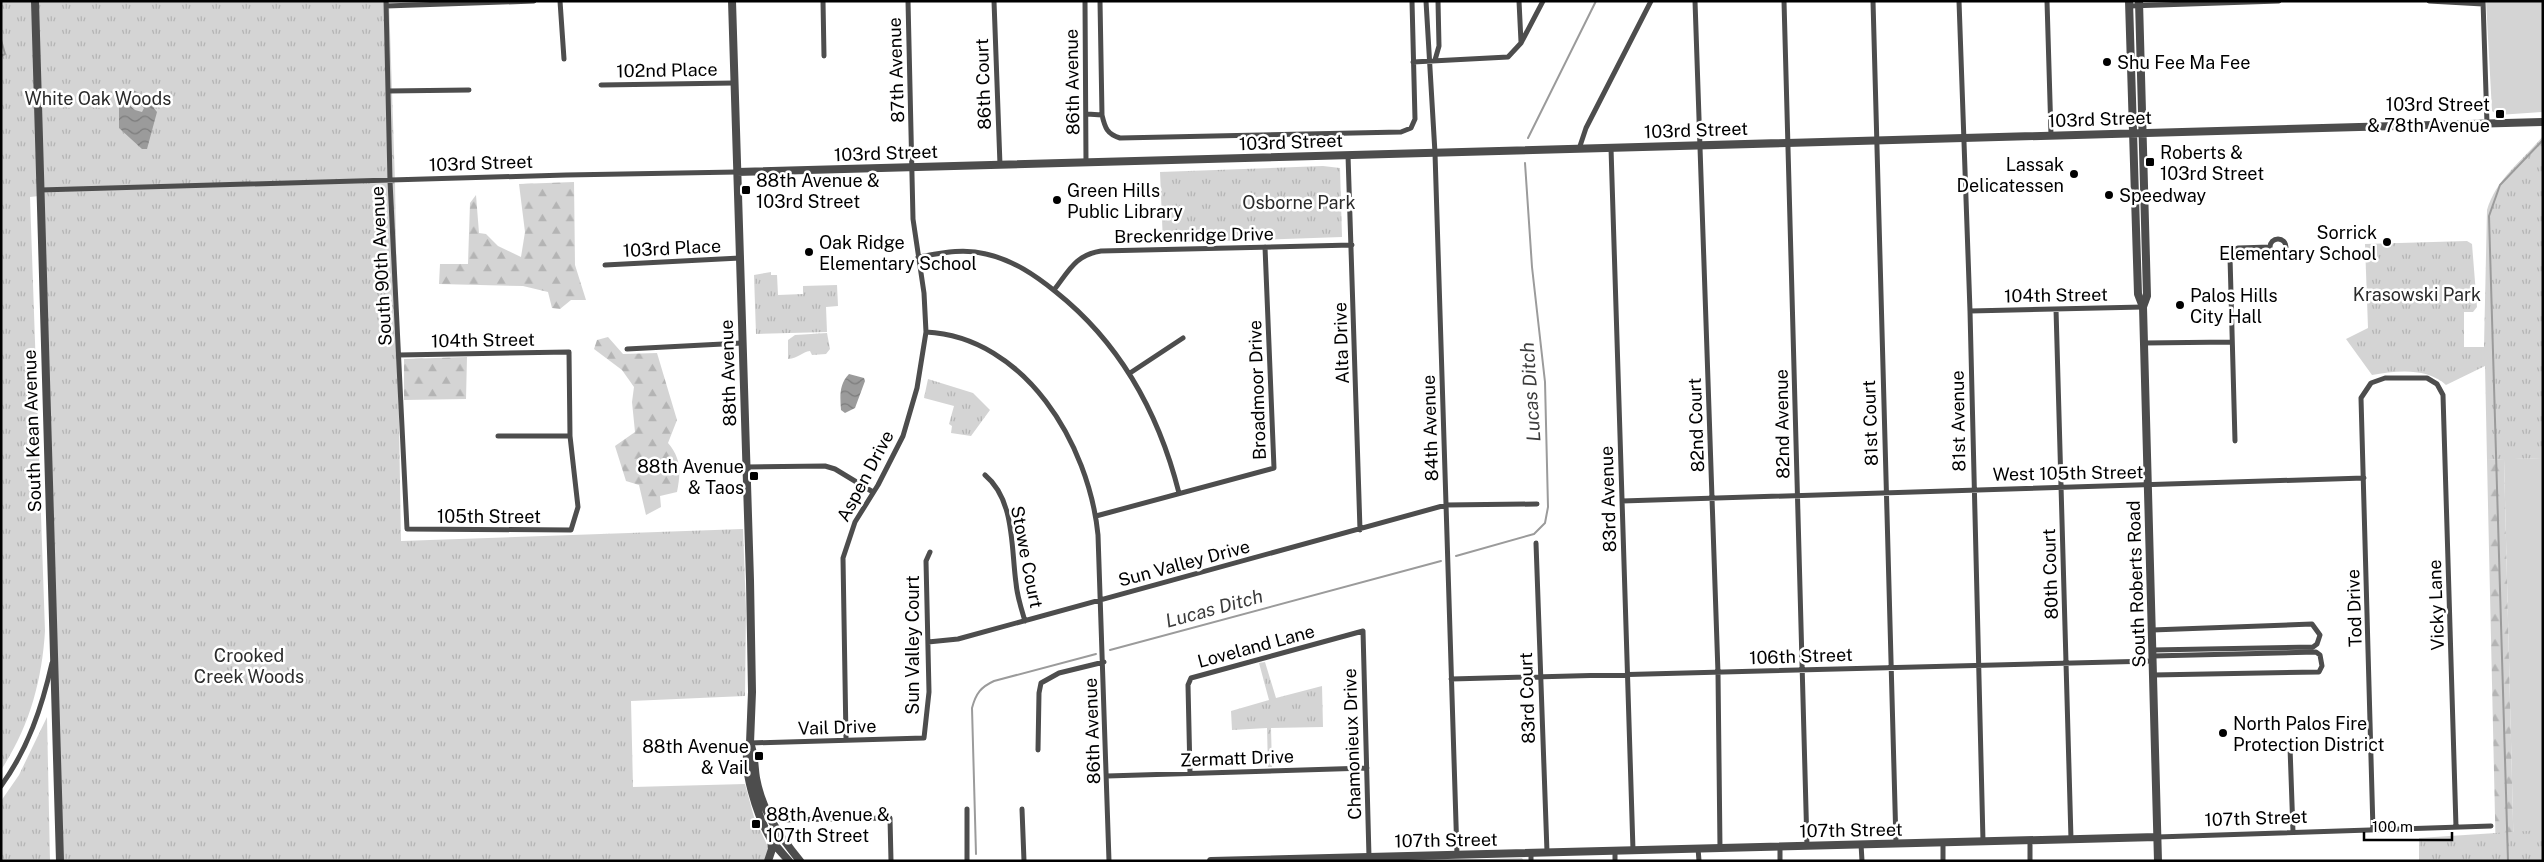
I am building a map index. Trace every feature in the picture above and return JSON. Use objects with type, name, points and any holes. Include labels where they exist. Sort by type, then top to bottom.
[{"type":"street","name":"South Kean Avenue","points":[[34,1],[60,861]]},
{"type":"street","points":[[386,3],[534,1]]},
{"type":"street","points":[[560,1],[564,59]]},
{"type":"street","name":"88th Avenue","points":[[732,1],[752,692],[750,743],[746,751],[748,778],[770,838],[788,861]]},
{"type":"street","points":[[822,1],[824,56]]},
{"type":"street","name":"87th Avenue","points":[[908,1],[912,168]]},
{"type":"street","name":"86th Court","points":[[994,1],[1000,165]]},
{"type":"street","name":"86th Avenue","points":[[1085,1],[1086,162]]},
{"type":"street","points":[[1100,1],[1102,115],[1105,129],[1110,135],[1120,138],[1392,133],[1411,128],[1415,119],[1412,1]]},
{"type":"street","name":"84th Avenue","points":[[1426,1],[1428,61],[1435,153],[1457,854]]},
{"type":"street","points":[[1434,60],[1439,46],[1438,1]]},
{"type":"street","points":[[1519,1],[1521,43]]},
{"type":"street","points":[[1413,62],[1508,58],[1521,43],[1544,1]]},
{"type":"street","points":[[1579,148],[1586,128],[1650,1]]},
{"type":"street","name":"82nd Court","points":[[1695,1],[1718,673],[1720,848]]},
{"type":"street","name":"82nd Avenue","points":[[1784,1],[1807,846]]},
{"type":"street","name":"81st Court","points":[[1873,1],[1896,843]]},
{"type":"street","name":"81st Avenue","points":[[1959,1],[1970,311],[1983,841]]},
{"type":"street","points":[[2047,1],[2051,135]]},
{"type":"street","points":[[2129,4],[2279,1]]},
{"type":"street","points":[[2428,1],[2483,3],[2487,124]]},
{"type":"street","name":"South 90th Avenue","points":[[386,3],[390,181],[406,529]]},
{"type":"street","name":"South Roberts Road","points":[[2139,3],[2147,296],[2143,307]]},
{"type":"street","name":"South Roberts Road","points":[[2129,4],[2138,294],[2143,307],[2158,861]]},
{"type":"street","name":"102nd Place","points":[[601,85],[734,83]]},
{"type":"street","points":[[388,91],[470,90]]},
{"type":"street","points":[[1087,114],[1102,115]]},
{"type":"street","name":"103rd Street","points":[[40,190],[912,168],[2543,122]]},
{"type":"street","name":"83rd Avenue","points":[[1611,148],[1633,850]]},
{"type":"street","name":"Alta Drive","points":[[1348,155],[1360,530]]},
{"type":"street","name":"Aspen Drive","points":[[846,740],[842,567],[850,534],[895,454],[914,402],[926,332],[924,293],[913,227],[912,168]]},
{"type":"street","name":"Breckenridge Drive","points":[[1054,290],[1077,260],[1087,253],[1101,251],[1352,245]]},
{"type":"street","name":"Broadmoor Drive","points":[[1096,516],[1274,468],[1265,247]]},
{"type":"street","points":[[2235,440],[2231,252],[2238,248],[2270,247]]},
{"type":"street","points":[[918,257],[958,251],[986,254],[1025,269],[1054,290],[1100,332],[1130,373],[1160,431],[1179,493]]},
{"type":"street","name":"103rd Place","points":[[605,265],[740,258]]},
{"type":"street","name":"104th Street","points":[[1970,311],[2143,307]]},
{"type":"street","name":"80th Court","points":[[2056,309],[2071,839]]},
{"type":"street","name":"86th Avenue","points":[[926,332],[958,336],[990,350],[1011,366],[1039,393],[1058,420],[1075,452],[1096,516],[1104,662],[1109,861]]},
{"type":"street","points":[[1130,373],[1183,338]]},
{"type":"street","points":[[2144,343],[2232,342]]},
{"type":"street","points":[[627,349],[742,343]]},
{"type":"street","name":"104th Street","points":[[398,355],[569,352],[570,436]]},
{"type":"street","name":"Vicky Lane","points":[[2367,387],[2377,380],[2385,378],[2420,377],[2437,384],[2444,401],[2456,827]]},
{"type":"street","name":"Tod Drive","points":[[2367,387],[2362,398],[2373,830]]},
{"type":"street","points":[[498,436],[570,436]]},
{"type":"street","name":"105th Street","points":[[406,529],[571,530],[578,507],[570,436]]},
{"type":"street","points":[[746,467],[825,466],[835,469],[873,492]]},
{"type":"street","name":"Stowe Court","points":[[985,475],[994,482],[1008,516],[1016,583],[1025,621]]},
{"type":"street","name":"West 105th Street","points":[[1622,501],[1798,494],[2364,478]]},
{"type":"street","points":[[1446,505],[1537,504]]},
{"type":"street","name":"Sun Valley Drive","points":[[928,642],[958,639],[1446,505]]},
{"type":"street","name":"83rd Court","points":[[1536,543],[1546,852]]},
{"type":"street","name":"Sun Valley Court","points":[[924,738],[929,692],[926,561],[930,552]]},
{"type":"street","points":[[2152,630],[2312,624],[2317,628],[2320,635],[2317,644],[2313,648],[2152,656]]},
{"type":"street","name":"Chamonieux Drive","points":[[1363,631],[1369,857]]},
{"type":"street","name":"Loveland Lane","points":[[1190,773],[1188,685],[1192,678],[1363,631]]},
{"type":"street","points":[[2152,656],[2316,652],[2320,655],[2322,666],[2318,672],[2153,675]]},
{"type":"street","points":[[1,786],[20,758],[32,730],[45,692],[54,655]]},
{"type":"street","name":"106th Street","points":[[1451,679],[2066,663],[2152,656]]},
{"type":"street","points":[[1038,750],[1039,693],[1041,683],[1059,673],[1104,662]]},
{"type":"street","name":"Vail Drive","points":[[750,743],[924,738]]},
{"type":"street","name":"88th Avenue","points":[[750,743],[754,752],[756,777],[764,808],[770,820],[800,861]]},
{"type":"street","points":[[2290,747],[2293,832]]},
{"type":"street","name":"Zermatt Drive","points":[[1108,776],[1367,768]]},
{"type":"street","points":[[967,809],[968,861]]},
{"type":"street","points":[[1022,809],[1024,861]]},
{"type":"street","points":[[780,820],[890,818],[891,861]]},
{"type":"street","name":"107th Street","points":[[1212,861],[1457,854],[1531,857],[1546,852],[2157,837],[2491,826]]},
{"type":"street","points":[[768,861],[772,849],[770,838]]},
{"type":"street","points":[[2030,840],[2030,861]]},
{"type":"street","points":[[1942,842],[1943,861]]},
{"type":"street","points":[[1861,844],[1862,861]]},
{"type":"street","points":[[1780,846],[1780,861]]},
{"type":"street","points":[[1698,848],[1699,861]]},
{"type":"street","points":[[1615,851],[1616,861]]},
{"type":"green space","name":"Crooked Creek Woods","points":[[1,1],[389,1],[395,182],[401,541],[743,529],[746,610],[745,696],[631,701],[633,787],[745,784],[754,817],[769,849],[764,861],[59,861],[39,196],[30,197],[45,631],[41,668],[32,704],[19,738],[1,770]]},
{"type":"green space","points":[[2486,1],[2543,1],[2543,112],[2498,115],[2492,111]]},
{"type":"green space","name":"Krasowski Park","points":[[2543,136],[2543,458],[2487,460],[2485,366],[2446,385],[2438,379],[2420,373],[2391,372],[2372,375],[2346,339],[2368,328],[2365,244],[2467,241],[2472,244],[2477,307],[2473,312],[2464,312],[2464,347],[2484,347],[2487,210],[2503,179]]},
{"type":"green space","name":"Osborne Park","points":[[1323,166],[1340,168],[1342,237],[1163,243],[1160,172]]},
{"type":"green space","points":[[574,182],[575,265],[586,300],[571,300],[560,309],[552,308],[548,292],[523,286],[439,284],[440,264],[468,264],[470,203],[476,195],[479,233],[486,234],[498,246],[521,257],[525,232],[519,184]]},
{"type":"green space","points":[[771,272],[771,275],[777,275],[778,295],[803,294],[803,286],[837,285],[838,306],[826,307],[827,332],[756,334],[754,275]]},
{"type":"green space","points":[[827,333],[830,349],[826,354],[812,355],[810,351],[788,359],[788,340],[795,335]]},
{"type":"green space","points":[[608,337],[623,354],[657,353],[677,420],[668,443],[678,460],[679,478],[677,492],[660,496],[661,507],[646,515],[639,485],[626,481],[615,446],[635,432],[632,402],[634,387],[622,370],[594,349],[597,340]]},
{"type":"green space","points":[[467,357],[466,399],[404,400],[404,359]]},
{"type":"green space","points":[[928,379],[973,393],[990,410],[971,436],[951,433],[952,426],[949,424],[954,406],[924,398]]},
{"type":"green space","points":[[2543,458],[2543,861],[2514,861],[2504,459]]},
{"type":"green space","points":[[2504,459],[2514,861],[2496,861],[2487,460]]},
{"type":"green space","points":[[1265,662],[1276,698],[1322,686],[1323,727],[1271,728],[1272,767],[1268,767],[1267,728],[1232,730],[1231,711],[1269,700],[1259,663]]},
{"type":"green space","points":[[47,717],[50,861],[1,861],[1,801],[19,775]]},
{"type":"green space","points":[[2543,830],[2543,861],[2419,861],[2419,838]]},
{"type":"green space","points":[[1522,858],[1524,861],[1410,861]]},
{"type":"water","points":[[133,90],[143,95],[157,112],[147,149],[142,149],[119,128],[119,103]],"holes":[[[133,98],[144,108],[142,112],[135,110],[129,105]]]},
{"type":"water","points":[[849,374],[864,378],[865,381],[855,408],[845,413],[841,410],[840,400],[843,382]]},
{"type":"waterway","name":"Lucas Ditch","points":[[1528,138],[1596,1]]},
{"type":"waterway","points":[[1,40],[5,54],[1,56]]},
{"type":"waterway","points":[[2508,861],[2489,216],[2500,185],[2543,140]]},
{"type":"waterway","name":"Lucas Ditch","points":[[1456,556],[1534,534],[1545,523],[1548,507],[1545,382],[1532,267],[1525,163]]},
{"type":"waterway","name":"Lucas Ditch","points":[[1110,650],[1441,561]]},
{"type":"waterway","name":"Lucas Ditch","points":[[976,854],[972,708],[977,694],[982,688],[994,681],[1096,654]]},
{"type":"place","name":"Shu Fee Ma Fee","points":[[2107,62]]},
{"type":"place","name":"103rd Street & 78th Avenue","points":[[2500,114]]},
{"type":"place","name":"Roberts & 103rd Street","points":[[2150,162]]},
{"type":"place","name":"Lassak Delicatessen","points":[[2074,174]]},
{"type":"place","name":"88th Avenue & 103rd Street","points":[[746,190]]},
{"type":"place","name":"Speedway","points":[[2109,195]]},
{"type":"place","name":"Green Hills Public Library","points":[[1057,200]]},
{"type":"place","name":"Sorrick Elementary School","points":[[2387,242]]},
{"type":"place","name":"Oak Ridge Elementary School","points":[[809,252]]},
{"type":"place","name":"Palos Hills City Hall","points":[[2180,305]]},
{"type":"place","name":"88th Avenue & Taos","points":[[754,476]]},
{"type":"place","name":"North Palos Fire Protection District","points":[[2223,733]]},
{"type":"place","name":"88th Avenue & Vail","points":[[759,756]]},
{"type":"place","name":"88th Avenue & 107th Street","points":[[756,824]]},
{"type":"park label","name":"White Oak Woods","points":[[98,98]]}]
